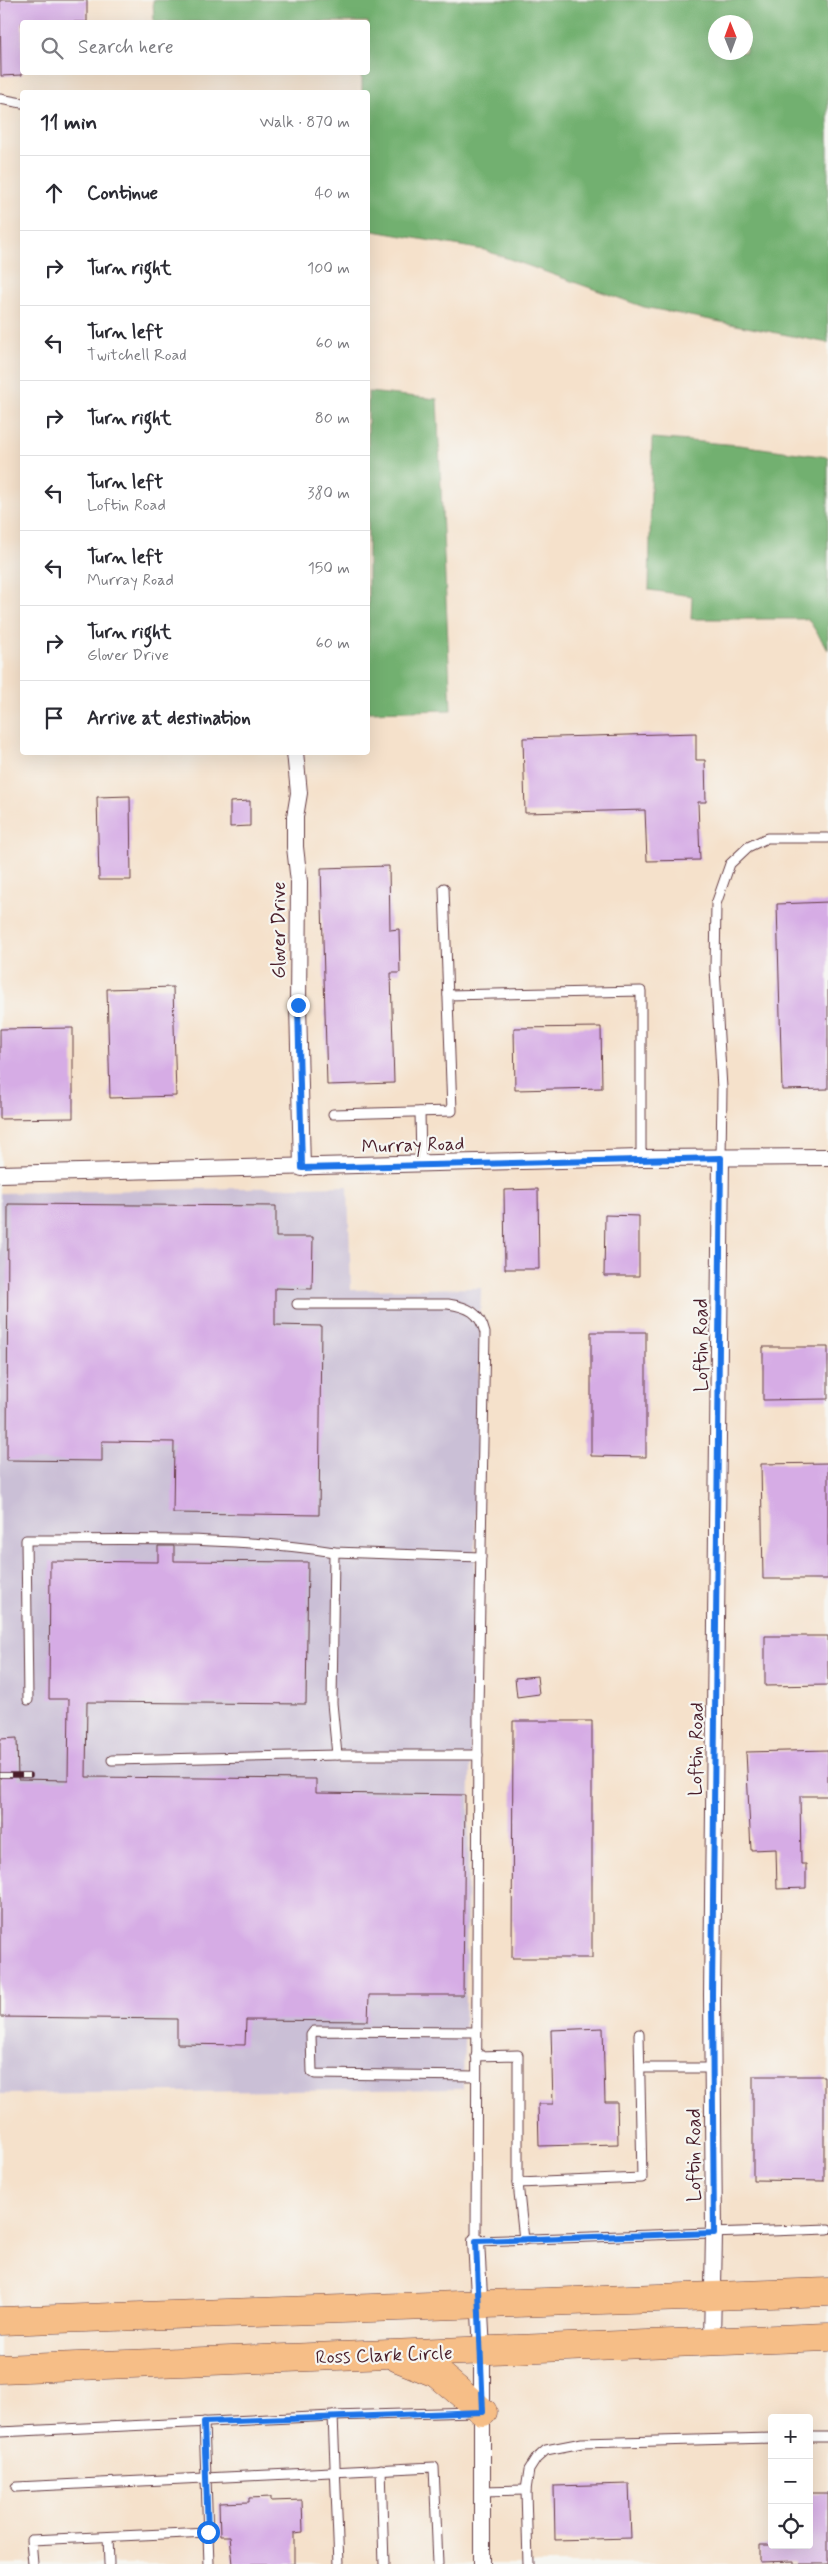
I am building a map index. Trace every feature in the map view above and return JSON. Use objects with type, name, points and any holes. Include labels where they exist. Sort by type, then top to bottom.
[{"type":"highway","points":[[0,2321],[828,2292]]},
{"type":"highway","name":"Ross Clark Circle","points":[[0,2369],[828,2337]]},
{"type":"highway","points":[[387,2354],[438,2374],[483,2412]]},
{"type":"street","name":"Glover Drive","points":[[295,755],[299,793],[295,818],[295,847],[299,882],[298,1005],[302,1168]]},
{"type":"street","name":"Murray Road","points":[[0,1174],[302,1168],[641,1158],[828,1156]]},
{"type":"street","name":"Loftin Road","points":[[712,2342],[721,1158]]},
{"type":"street","points":[[476,2241],[482,2350],[482,2564]]},
{"type":"lane","points":[[0,99],[20,103]]},
{"type":"lane","points":[[721,1158],[722,1088],[715,969],[716,904],[730,864],[748,846],[767,838],[828,838]]},
{"type":"lane","points":[[333,1114],[452,1111],[444,888]]},
{"type":"lane","points":[[448,995],[640,991],[641,1158]]},
{"type":"lane","points":[[420,1112],[421,1163]]},
{"type":"lane","points":[[297,1304],[448,1304],[464,1306],[475,1312],[482,1321],[485,1333],[478,1756],[476,2241],[828,2228]]},
{"type":"lane","points":[[28,1700],[26,1540],[178,1539],[288,1545],[334,1552],[481,1557]]},
{"type":"lane","points":[[334,1552],[332,1703],[337,1755]]},
{"type":"lane","points":[[112,1760],[337,1755],[478,1756]]},
{"type":"lane","points":[[476,2032],[314,2031],[311,2035],[312,2072],[315,2074],[476,2076]]},
{"type":"lane","points":[[518,2183],[642,2178],[640,2034]]},
{"type":"lane","points":[[476,2056],[518,2055],[518,2183],[524,2240]]},
{"type":"lane","points":[[640,2068],[713,2068]]},
{"type":"lane","points":[[0,2432],[333,2416],[483,2412]]},
{"type":"lane","points":[[333,2416],[339,2564]]},
{"type":"lane","points":[[204,2422],[209,2564]]},
{"type":"lane","points":[[813,2437],[828,2437]]},
{"type":"lane","points":[[528,2564],[526,2490],[529,2470],[536,2458],[546,2450],[558,2446],[768,2438]]},
{"type":"lane","points":[[16,2486],[434,2467],[438,2564]]},
{"type":"lane","points":[[381,2469],[384,2564]]},
{"type":"lane","points":[[482,2491],[526,2490]]},
{"type":"lane","points":[[33,2564],[32,2540],[208,2532]]},
{"type":"lane","points":[[108,2536],[109,2564]]},
{"type":"shaded area","points":[[348,1186],[351,1290],[481,1288],[463,2089],[0,2094],[0,1193]]},
{"type":"green space","points":[[153,0],[828,0],[828,343],[644,307],[484,250],[370,230],[370,90],[362,90],[360,75],[370,75],[370,20],[154,20]]},
{"type":"green space","points":[[370,392],[437,399],[451,710],[370,712]]},
{"type":"green space","points":[[652,438],[739,445],[828,457],[828,650],[808,619],[691,619],[692,596],[649,590]]},
{"type":"building","points":[[0,0],[87,0],[87,20],[20,20],[20,75],[22,75],[1,76]]},
{"type":"building","points":[[696,733],[696,760],[705,760],[706,802],[698,802],[700,860],[647,861],[645,810],[525,813],[523,738]]},
{"type":"building","points":[[130,796],[131,880],[99,880],[97,797]]},
{"type":"building","points":[[250,801],[250,826],[230,827],[230,802]]},
{"type":"building","points":[[389,866],[390,930],[399,929],[400,973],[391,973],[394,1083],[327,1085],[321,868]]},
{"type":"building","points":[[828,902],[828,1089],[782,1090],[777,904]]},
{"type":"building","points":[[173,987],[176,1096],[110,1098],[107,989]]},
{"type":"building","points":[[601,1027],[602,1088],[515,1090],[514,1028]]},
{"type":"building","points":[[73,1028],[73,1118],[0,1119],[0,1029]]},
{"type":"building","points":[[538,1189],[539,1269],[505,1269],[504,1190]]},
{"type":"building","points":[[8,1204],[276,1206],[276,1237],[313,1237],[312,1289],[275,1288],[275,1325],[321,1326],[319,1515],[173,1513],[174,1442],[102,1441],[102,1461],[7,1460]]},
{"type":"building","points":[[605,1215],[639,1216],[639,1276],[604,1276]]},
{"type":"building","points":[[591,1332],[646,1332],[646,1457],[591,1456]]},
{"type":"building","points":[[763,1347],[828,1347],[828,1399],[763,1400]]},
{"type":"building","points":[[828,1463],[828,1579],[763,1579],[761,1464]]},
{"type":"building","points":[[158,1546],[174,1546],[174,1561],[308,1562],[306,1704],[87,1702],[86,1777],[316,1779],[316,1793],[465,1795],[463,1995],[369,1995],[368,2021],[246,2020],[245,2045],[177,2044],[177,2019],[0,2017],[0,1739],[17,1738],[18,1779],[68,1780],[69,1699],[49,1699],[50,1561],[158,1562]]},
{"type":"building","points":[[765,1636],[828,1636],[828,1685],[765,1686]]},
{"type":"building","points":[[537,1676],[539,1694],[517,1697],[515,1678]]},
{"type":"building","points":[[513,1721],[592,1721],[592,1958],[512,1958]]},
{"type":"building","points":[[828,1750],[828,1796],[800,1796],[801,1864],[806,1864],[806,1888],[777,1889],[776,1849],[751,1850],[746,1752]]},
{"type":"building","points":[[603,2028],[605,2102],[617,2102],[618,2144],[539,2146],[538,2104],[553,2104],[551,2030]]},
{"type":"building","points":[[753,2076],[824,2076],[824,2181],[753,2180]]},
{"type":"building","points":[[629,2484],[631,2538],[555,2540],[554,2486]]},
{"type":"building","points":[[813,2493],[828,2493],[828,2564],[794,2564],[794,2561],[760,2562],[760,2545],[768,2545],[768,2549],[813,2549]]},
{"type":"building","points":[[271,2497],[271,2501],[302,2500],[303,2532],[294,2533],[294,2564],[233,2564],[230,2536],[220,2536],[219,2503],[249,2502],[249,2498]]},
{"type":"railway","points":[[0,1775],[30,1775]]},
{"type":"route","points":[[208,2532],[204,2422],[483,2412],[482,2350],[476,2241],[714,2233],[712,1995],[721,1158],[421,1163],[302,1168],[298,1005]]}]
